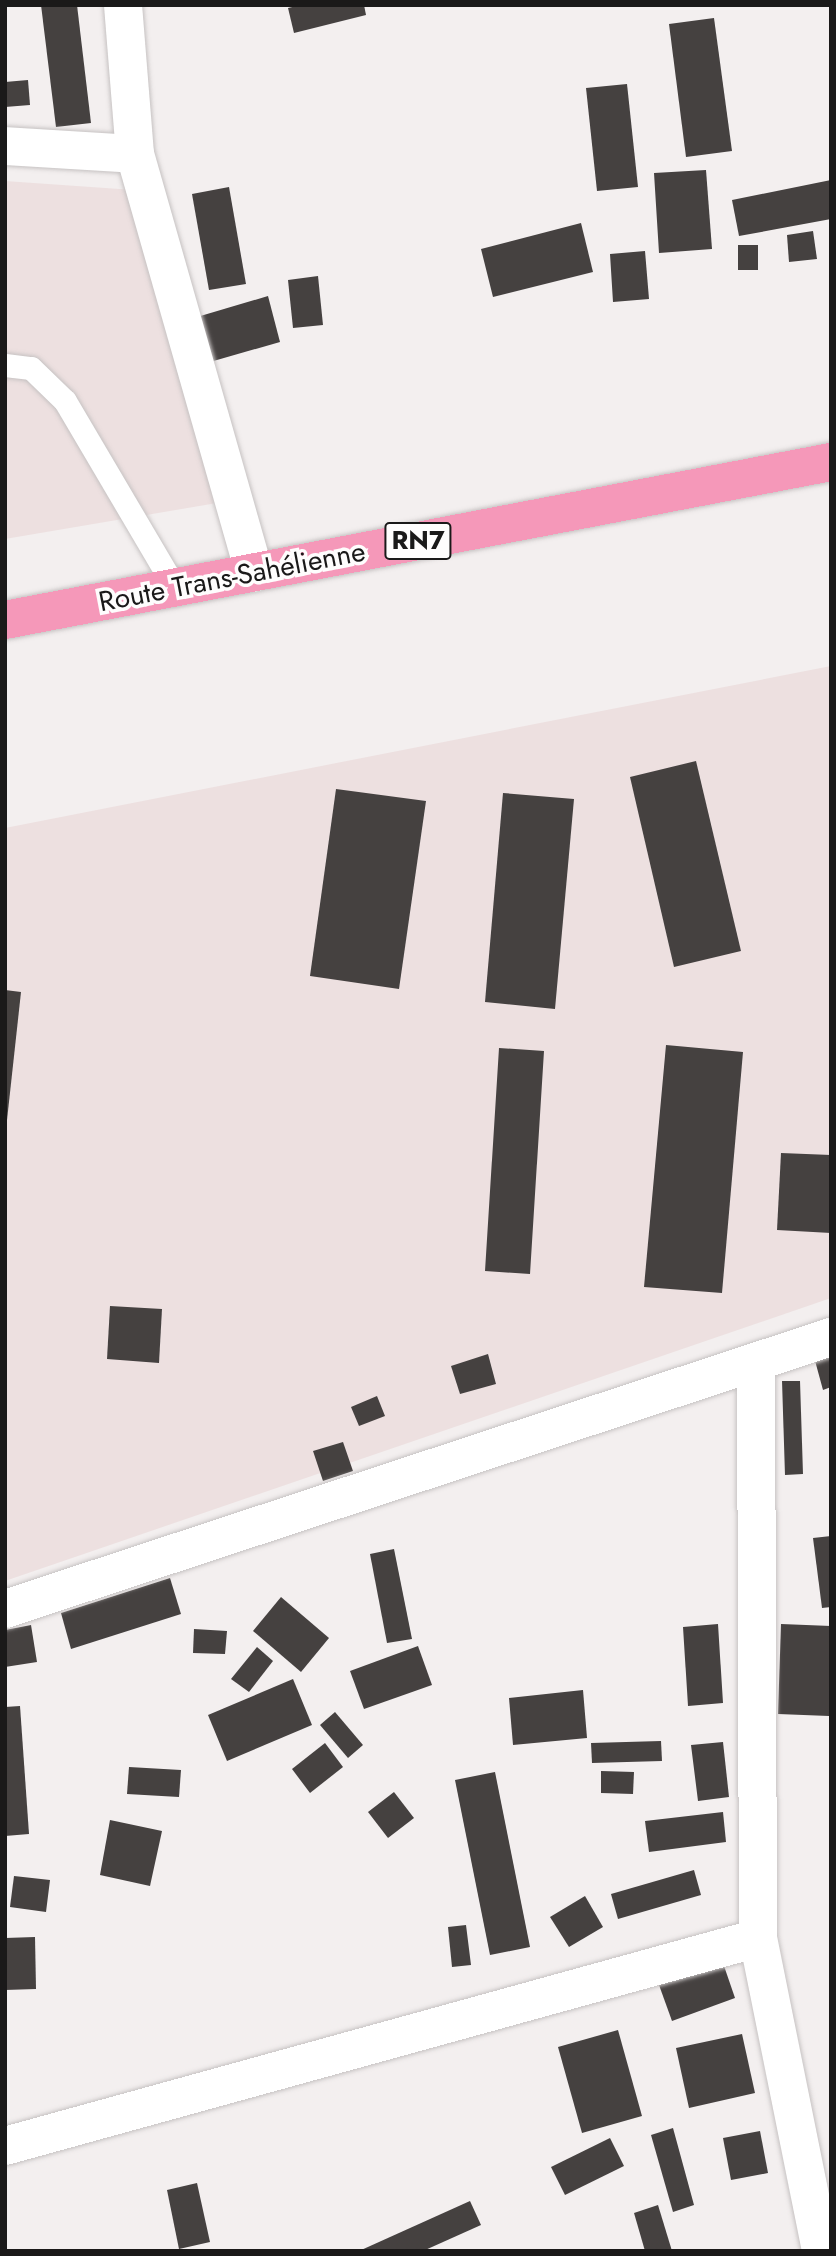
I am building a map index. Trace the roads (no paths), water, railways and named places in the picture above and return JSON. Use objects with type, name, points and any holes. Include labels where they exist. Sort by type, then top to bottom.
[{"type":"highway","name":"Route Trans-Sahélienne","points":[[5,620],[831,462]]},
{"type":"street","points":[[123,5],[135,154],[254,572]]},
{"type":"street","points":[[5,146],[135,154]]},
{"type":"street","points":[[5,1609],[831,1337]]},
{"type":"street","points":[[756,1362],[758,1938],[821,2251]]},
{"type":"street","points":[[5,2146],[758,1938]]},
{"type":"lane","points":[[5,365],[31,368],[65,401],[175,588]]}]
